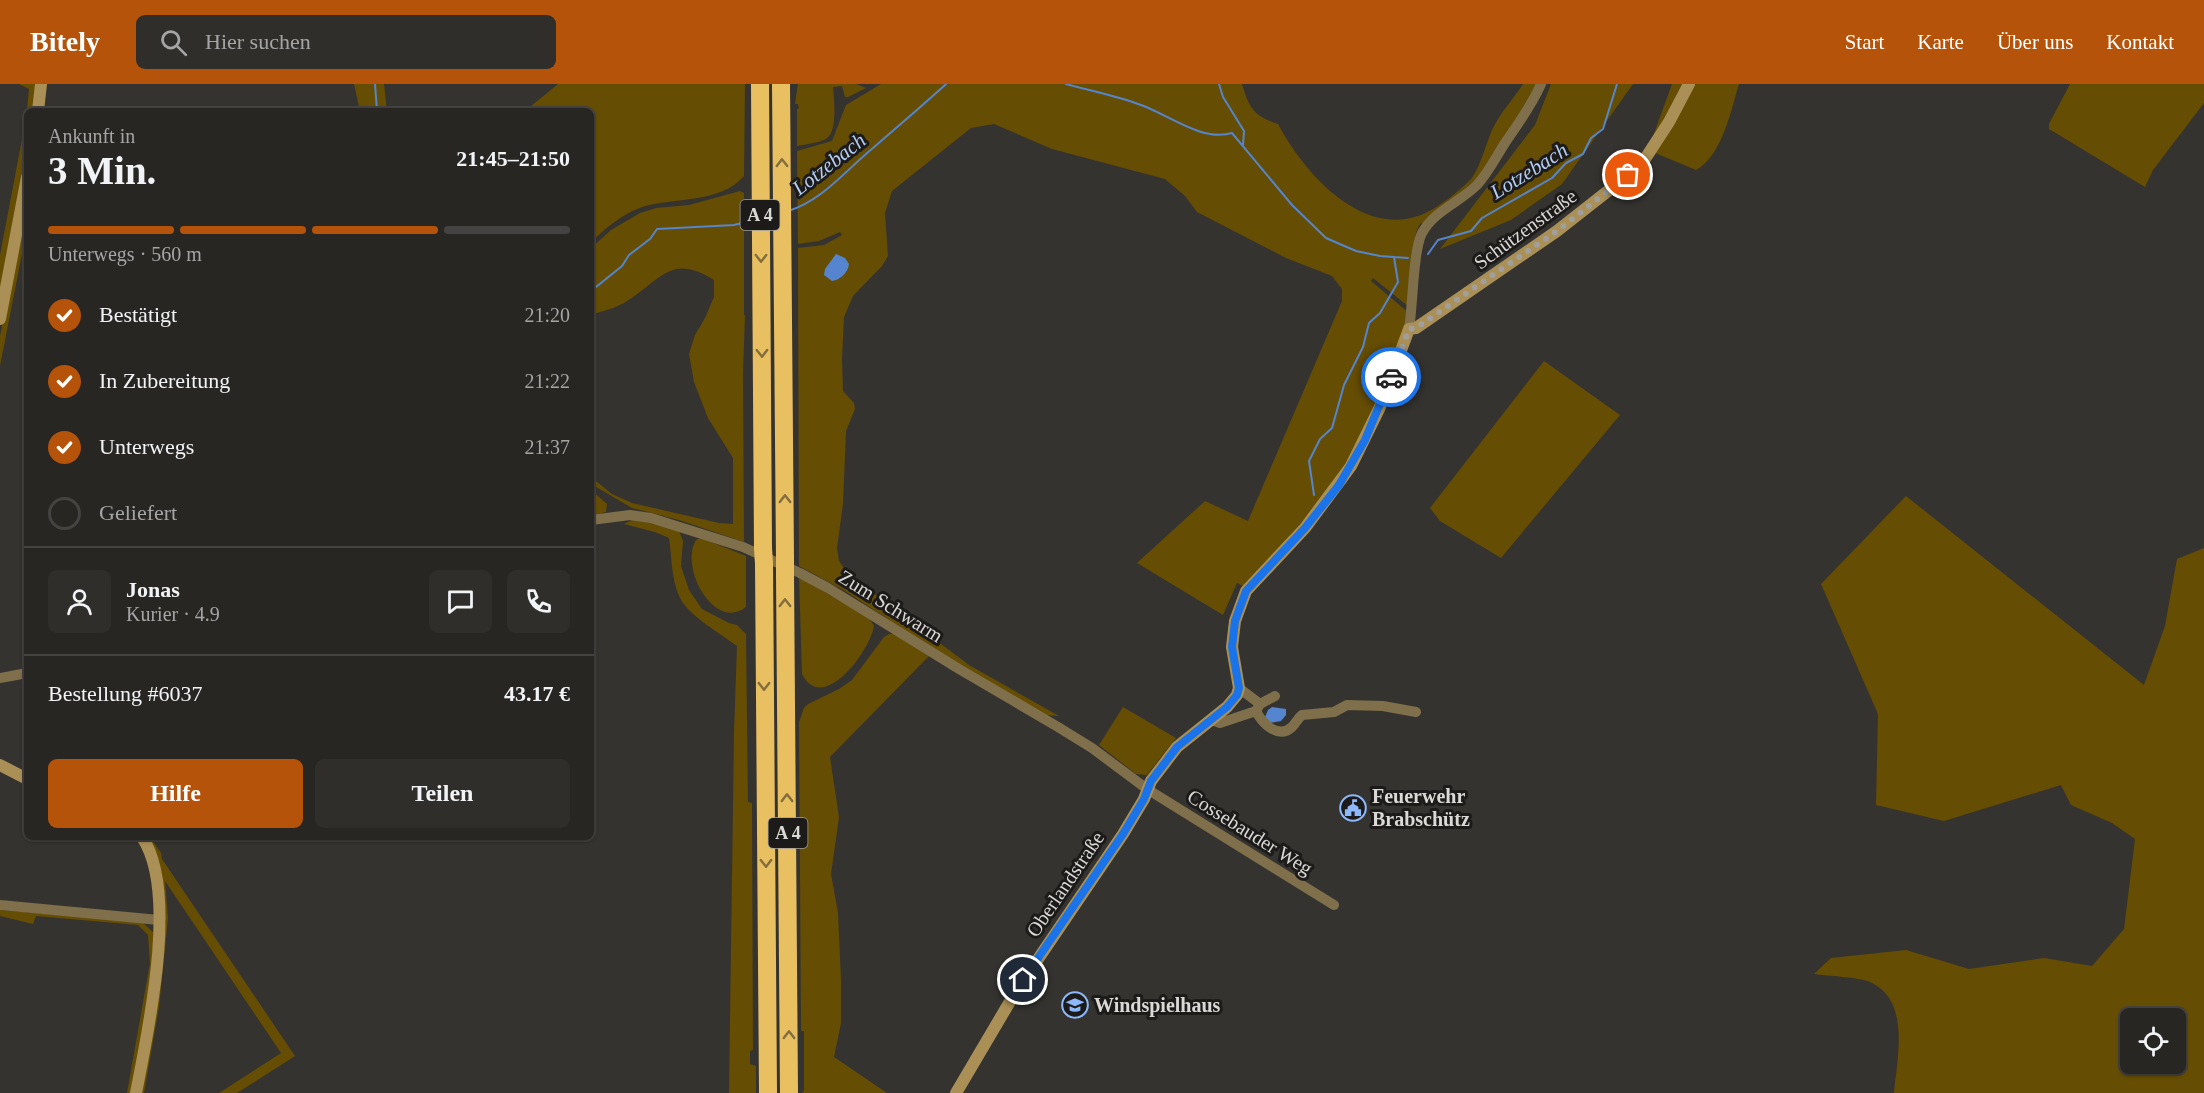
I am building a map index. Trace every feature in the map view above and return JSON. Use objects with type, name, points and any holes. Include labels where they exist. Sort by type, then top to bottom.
[{"type":"highway","name":"A 4","points":[[759,84],[768,1093]]},
{"type":"highway","name":"A 4","points":[[781,84],[789,1093]]},
{"type":"street","points":[[38,108],[41,84]]},
{"type":"street","points":[[1416,712],[1383,706],[1347,705],[1334,712],[1302,715],[1292,727],[1285,731],[1274,730],[1262,723],[1258,707],[1239,688],[1232,647],[1235,621],[1246,591],[1305,528],[1351,466],[1380,407],[1409,329],[1418,246],[1422,234],[1431,221],[1467,194],[1483,177],[1531,104],[1541,84]]},
{"type":"street","name":"Schützenstraße","points":[[1409,329],[1416,328],[1489,280],[1557,231],[1641,165],[1669,122],[1689,84]]},
{"type":"street","points":[[0,318],[24,193]]},
{"type":"street","name":"Zum Schwarm","points":[[594,520],[630,515],[651,518],[723,540],[800,573],[1092,748],[1147,789]]},
{"type":"street","points":[[0,678],[24,674]]},
{"type":"street","name":"Oberlandstraße","points":[[956,1093],[1006,1005],[1123,834],[1144,799],[1151,781],[1177,747],[1212,720],[1237,695],[1239,688]]},
{"type":"street","points":[[1212,720],[1220,723],[1258,707],[1275,696]]},
{"type":"street","points":[[0,765],[24,777]]},
{"type":"street","name":"Cossebauder Weg","points":[[1147,789],[1334,905]]},
{"type":"street","points":[[136,1093],[152,1006],[157,968],[159,920],[154,866],[144,840]]},
{"type":"street","points":[[0,905],[159,920]]},
{"type":"shaded area","points":[[19,84],[37,84],[34,108],[27,108],[29,89]]},
{"type":"shaded area","points":[[354,84],[384,84],[387,108],[359,108]]},
{"type":"shaded area","points":[[558,84],[745,84],[744,176],[734,185],[710,195],[642,207],[628,213],[594,239],[594,108],[529,108]]},
{"type":"shaded area","points":[[798,84],[856,84],[866,88],[845,97],[842,86],[833,87],[834,123],[830,135],[823,140],[797,146],[797,109],[799,108],[798,104],[795,104]]},
{"type":"shaded area","points":[[881,84],[1242,84],[1254,110],[1263,118],[1278,124],[1302,161],[1336,196],[1356,209],[1376,217],[1398,220],[1421,215],[1434,208],[1470,180],[1477,169],[1494,126],[1504,110],[1523,84],[1538,84],[1480,176],[1424,224],[1421,223],[1415,238],[1409,307],[1373,278],[1371,281],[1409,313],[1391,370],[1362,439],[1315,510],[1245,587],[1237,583],[1223,615],[1137,563],[1205,501],[1248,521],[1342,301],[1342,289],[1332,276],[1286,258],[1197,212],[1185,196],[1165,179],[1052,149],[994,124],[971,128],[892,191],[885,213],[888,256],[882,266],[853,296],[844,317],[843,391],[854,403],[855,409],[846,431],[843,504],[837,548],[839,561],[848,574],[969,665],[1059,716],[1045,715],[929,646],[845,591],[799,566],[798,248],[824,245],[842,235],[840,232],[819,241],[798,244],[797,151],[832,141],[846,105]]},
{"type":"shaded area","points":[[1551,84],[1633,84],[1562,184],[1511,220],[1440,249],[1535,125]]},
{"type":"shaded area","points":[[1672,84],[1739,84],[1719,143],[1713,154],[1696,170],[1648,150]]},
{"type":"shaded area","points":[[2070,84],[2204,84],[2204,103],[2153,170],[2145,187],[2049,129],[2049,124]]},
{"type":"shaded area","points":[[24,129],[24,171],[0,297],[0,255]]},
{"type":"shaded area","points":[[740,191],[744,193],[744,542],[679,520],[632,508],[594,486],[594,479],[612,494],[632,503],[719,523],[733,524],[733,458],[708,418],[694,382],[689,354],[695,335],[714,297],[714,280],[699,272],[677,269],[668,272],[623,303],[594,314],[594,245],[611,230],[640,213],[656,208],[689,205]]},
{"type":"shaded area","points":[[24,215],[24,243],[0,366],[0,336]]},
{"type":"shaded area","points":[[1544,361],[1620,415],[1501,558],[1440,521],[1430,508]]},
{"type":"shaded area","points":[[594,493],[607,504],[606,512],[594,515]]},
{"type":"shaded area","points":[[1906,496],[2144,685],[2165,626],[2177,559],[2204,548],[2204,1093],[1894,1093],[1899,1047],[1896,1016],[1891,1002],[1883,991],[1865,980],[1814,974],[1831,958],[1906,950],[1969,969],[2044,958],[2092,966],[2124,929],[2135,839],[2112,823],[2071,805],[2061,785],[1944,821],[1876,805],[1878,714],[1821,584]]},
{"type":"shaded area","points":[[634,519],[678,529],[683,541],[681,566],[689,590],[702,609],[737,625],[746,634],[748,802],[752,803],[753,1050],[750,1051],[750,1064],[756,1066],[756,1093],[729,1093],[737,646],[697,617],[680,598],[673,576],[669,538],[624,524]]},
{"type":"shaded area","points":[[701,538],[746,556],[746,607],[734,612],[723,611],[712,604],[703,593],[692,566],[692,552],[696,540]]},
{"type":"shaded area","points":[[799,577],[869,618],[874,626],[871,637],[855,663],[833,683],[822,687],[811,685],[802,674]]},
{"type":"shaded area","points":[[895,634],[929,656],[830,757],[839,817],[831,874],[838,913],[841,980],[841,1023],[834,1057],[887,1093],[802,1093],[804,1091],[804,1031],[801,1031],[799,722],[808,704],[852,680],[884,637]]},
{"type":"shaded area","points":[[1123,707],[1176,738],[1147,775],[1136,774],[1099,745]]},
{"type":"shaded area","points":[[147,840],[152,840],[161,853],[162,859],[295,1056],[237,1093],[219,1093],[281,1053],[165,881],[168,918],[159,1007],[144,1093],[140,1093],[162,925],[166,923]]},
{"type":"shaded area","points":[[0,910],[142,922],[154,933],[153,965],[133,1093],[127,1093],[150,963],[148,935],[138,925],[36,916],[33,924],[0,916]]},
{"type":"water","points":[[836,254],[845,258],[849,264],[843,276],[832,281],[824,275],[825,269]]},
{"type":"water","points":[[1272,707],[1286,709],[1286,715],[1281,721],[1270,723],[1265,717]]},
{"type":"waterway","name":"Lotzebach","points":[[375,84],[377,108]]},
{"type":"waterway","name":"Lotzebach","points":[[788,211],[812,200],[834,184],[946,84]]},
{"type":"waterway","name":"Lotzebach","points":[[1066,84],[1141,105],[1197,131],[1221,135],[1232,133],[1292,205],[1326,238],[1356,251],[1408,258]]},
{"type":"waterway","points":[[1219,84],[1223,97],[1244,131],[1243,145]]},
{"type":"waterway","name":"Lotzebach","points":[[1428,254],[1438,240],[1471,231],[1482,218],[1552,178],[1566,163],[1583,154],[1591,138],[1603,129],[1617,84]]},
{"type":"waterway","name":"Lotzebach","points":[[594,289],[622,266],[629,255],[650,239],[657,229],[734,225],[754,220]]},
{"type":"waterway","points":[[1314,495],[1309,461],[1320,439],[1332,428],[1344,385],[1363,347],[1369,323],[1380,313],[1398,282],[1394,257]]},
{"type":"way so far","points":[[1391,377],[1409,329],[1416,328],[1489,280],[1557,231],[1628,175]]},
{"type":"place","name":"Feuerwehr Brabschütz","points":[[1353,808]]},
{"type":"place","name":"Windspielhaus","points":[[1075,1005]]},
{"type":"route","points":[[1023,980],[1123,834],[1144,799],[1151,781],[1177,747],[1227,707],[1237,695],[1239,688],[1232,647],[1237,613],[1246,591],[1305,528],[1339,485],[1365,440],[1391,377]]}]
